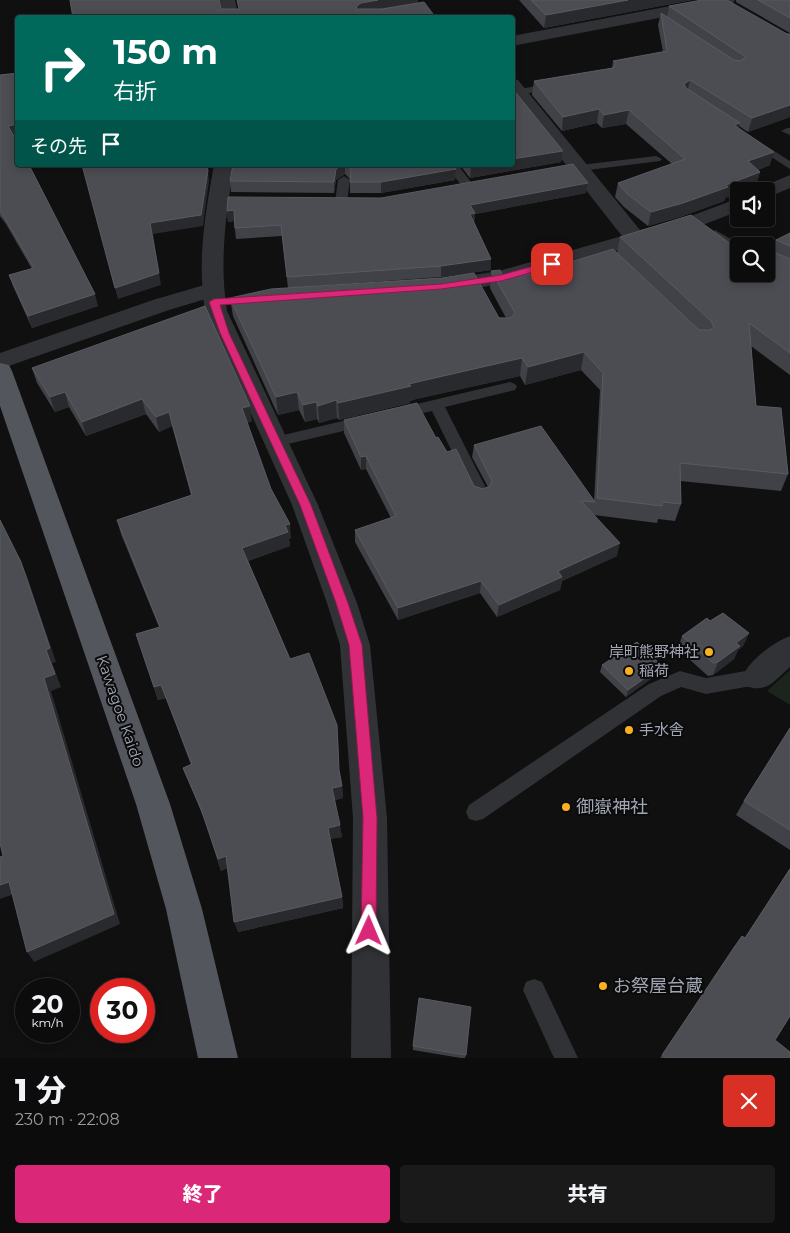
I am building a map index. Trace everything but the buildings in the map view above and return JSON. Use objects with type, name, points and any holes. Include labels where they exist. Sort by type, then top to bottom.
[{"type":"highway","name":"Kawagoe Kaido","points":[[0,371],[153,804],[184,908],[218,1058]]},
{"type":"street","points":[[227,0],[230,15]]},
{"type":"street","points":[[515,41],[656,18],[725,3]]},
{"type":"street","points":[[516,88],[573,168],[636,238]]},
{"type":"street","points":[[224,167],[228,201],[212,259],[221,297],[225,333],[305,505],[342,603],[355,645],[370,818],[371,1058]]},
{"type":"street","points":[[775,188],[790,181]]},
{"type":"street","points":[[423,288],[479,286],[501,278],[606,253],[636,238],[698,220],[730,208]]},
{"type":"street","points":[[0,361],[161,305],[221,297]]},
{"type":"street","points":[[757,678],[790,649]]},
{"type":"lane","points":[[516,88],[568,84]]},
{"type":"lane","points":[[743,134],[790,166]]},
{"type":"lane","points":[[573,168],[656,160]]},
{"type":"lane","points":[[454,167],[468,186]]},
{"type":"lane","points":[[342,202],[344,180]]},
{"type":"lane","points":[[698,220],[730,244]]},
{"type":"lane","points":[[275,442],[510,387]]},
{"type":"lane","points":[[436,404],[481,494]]},
{"type":"lane","points":[[476,812],[655,690],[680,679],[706,686],[757,678]]},
{"type":"lane","points":[[534,990],[566,1058]]},
{"type":"shaded area","points":[[790,670],[790,705],[767,691]]},
{"type":"place","name":"岸町熊野神社","points":[[709,652]]},
{"type":"place","name":"稲荷","points":[[629,671]]},
{"type":"place","name":"手水舎","points":[[629,730]]},
{"type":"place","name":"御嶽神社","points":[[566,807]]},
{"type":"place","name":"お祭屋台蔵","points":[[603,986]]},
{"type":"route","points":[[369,931],[370,818],[355,645],[342,603],[305,505],[225,333],[214,302],[405,289],[477,282],[501,278],[552,264]]}]
